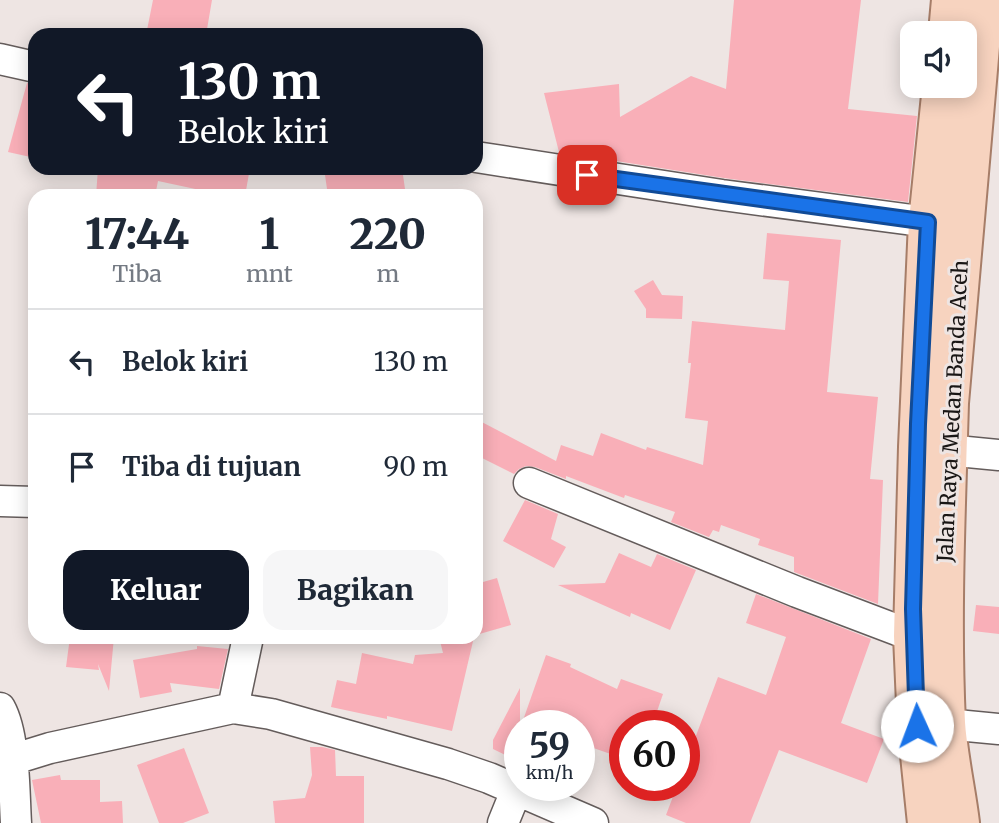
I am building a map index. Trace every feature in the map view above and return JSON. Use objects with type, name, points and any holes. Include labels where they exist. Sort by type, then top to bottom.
[{"type":"main road","points":[[949,21],[951,0]]},
{"type":"main road","name":"Jalan Raya Medan Banda Aceh","points":[[960,823],[946,724],[944,608],[933,449],[950,389],[984,0]]},
{"type":"main road","points":[[927,823],[917,726],[913,636],[933,449],[928,222],[941,98]]},
{"type":"street","points":[[0,59],[28,65]]},
{"type":"street","points":[[483,158],[722,195],[928,222]]},
{"type":"street","points":[[933,449],[999,454]]},
{"type":"street","points":[[529,483],[784,587],[913,636]]},
{"type":"street","points":[[0,501],[28,502]]},
{"type":"street","points":[[233,708],[247,644]]},
{"type":"street","points":[[0,708],[6,718],[12,760],[16,823]]},
{"type":"street","points":[[12,760],[50,748],[233,708],[271,714],[448,764],[504,785]]},
{"type":"street","points":[[946,724],[999,729]]},
{"type":"street","points":[[503,823],[512,801]]},
{"type":"street","points":[[540,801],[593,823]]},
{"type":"building","points":[[153,0],[212,0],[207,28],[147,28]]},
{"type":"building","points":[[734,0],[861,0],[848,109],[917,116],[908,202],[724,178],[559,152],[544,93],[619,84],[620,117],[691,76],[726,89]]},
{"type":"building","points":[[27,83],[28,83],[28,156],[8,152]]},
{"type":"building","points":[[98,175],[249,175],[246,189],[195,189],[158,181],[156,189],[96,189]]},
{"type":"building","points":[[325,175],[403,175],[405,189],[327,189]]},
{"type":"building","points":[[767,233],[841,240],[827,392],[878,397],[870,479],[883,480],[878,604],[794,572],[794,557],[758,545],[760,539],[721,525],[719,532],[713,530],[709,537],[671,522],[675,512],[625,495],[624,498],[535,467],[526,466],[514,474],[483,458],[483,423],[556,461],[561,445],[593,456],[601,433],[646,450],[647,447],[703,465],[708,421],[685,418],[692,321],[785,330],[789,281],[763,279]]},
{"type":"building","points":[[653,280],[662,295],[683,296],[682,319],[646,318],[646,309],[634,291]]},
{"type":"building","points":[[525,500],[558,514],[551,539],[566,547],[554,568],[503,541]]},
{"type":"building","points":[[619,553],[651,567],[657,554],[696,570],[670,630],[631,613],[630,617],[558,585],[605,583]]},
{"type":"building","points":[[497,578],[511,625],[483,633],[483,582]]},
{"type":"building","points":[[756,594],[871,639],[841,723],[884,739],[867,783],[779,750],[750,823],[686,823],[666,815],[671,801],[700,801],[700,725],[718,677],[766,695],[786,637],[746,623]]},
{"type":"building","points":[[976,605],[999,607],[999,634],[973,631]]},
{"type":"building","points":[[69,644],[113,644],[109,691],[98,664],[99,670],[66,667]]},
{"type":"building","points":[[441,644],[472,644],[452,731],[331,707],[337,680],[356,684],[362,653],[413,664],[415,655],[443,653]]},
{"type":"building","points":[[197,646],[228,649],[219,689],[170,683],[172,692],[140,698],[133,660],[197,649]]},
{"type":"building","points":[[546,655],[571,664],[570,667],[617,689],[621,679],[663,694],[658,710],[609,710],[609,753],[595,749],[595,710],[527,710]]},
{"type":"building","points":[[520,688],[520,710],[509,710]]},
{"type":"building","points":[[504,719],[504,754],[493,749],[493,740]]},
{"type":"building","points":[[310,747],[335,750],[336,776],[364,776],[364,823],[275,823],[273,801],[305,798],[312,775]]},
{"type":"building","points":[[184,748],[209,813],[183,823],[159,823],[137,765]]},
{"type":"building","points":[[60,775],[61,780],[100,780],[100,802],[122,801],[123,823],[41,823],[32,780]]},
{"type":"route","points":[[587,175],[928,222],[918,424],[913,609],[917,726]]}]
